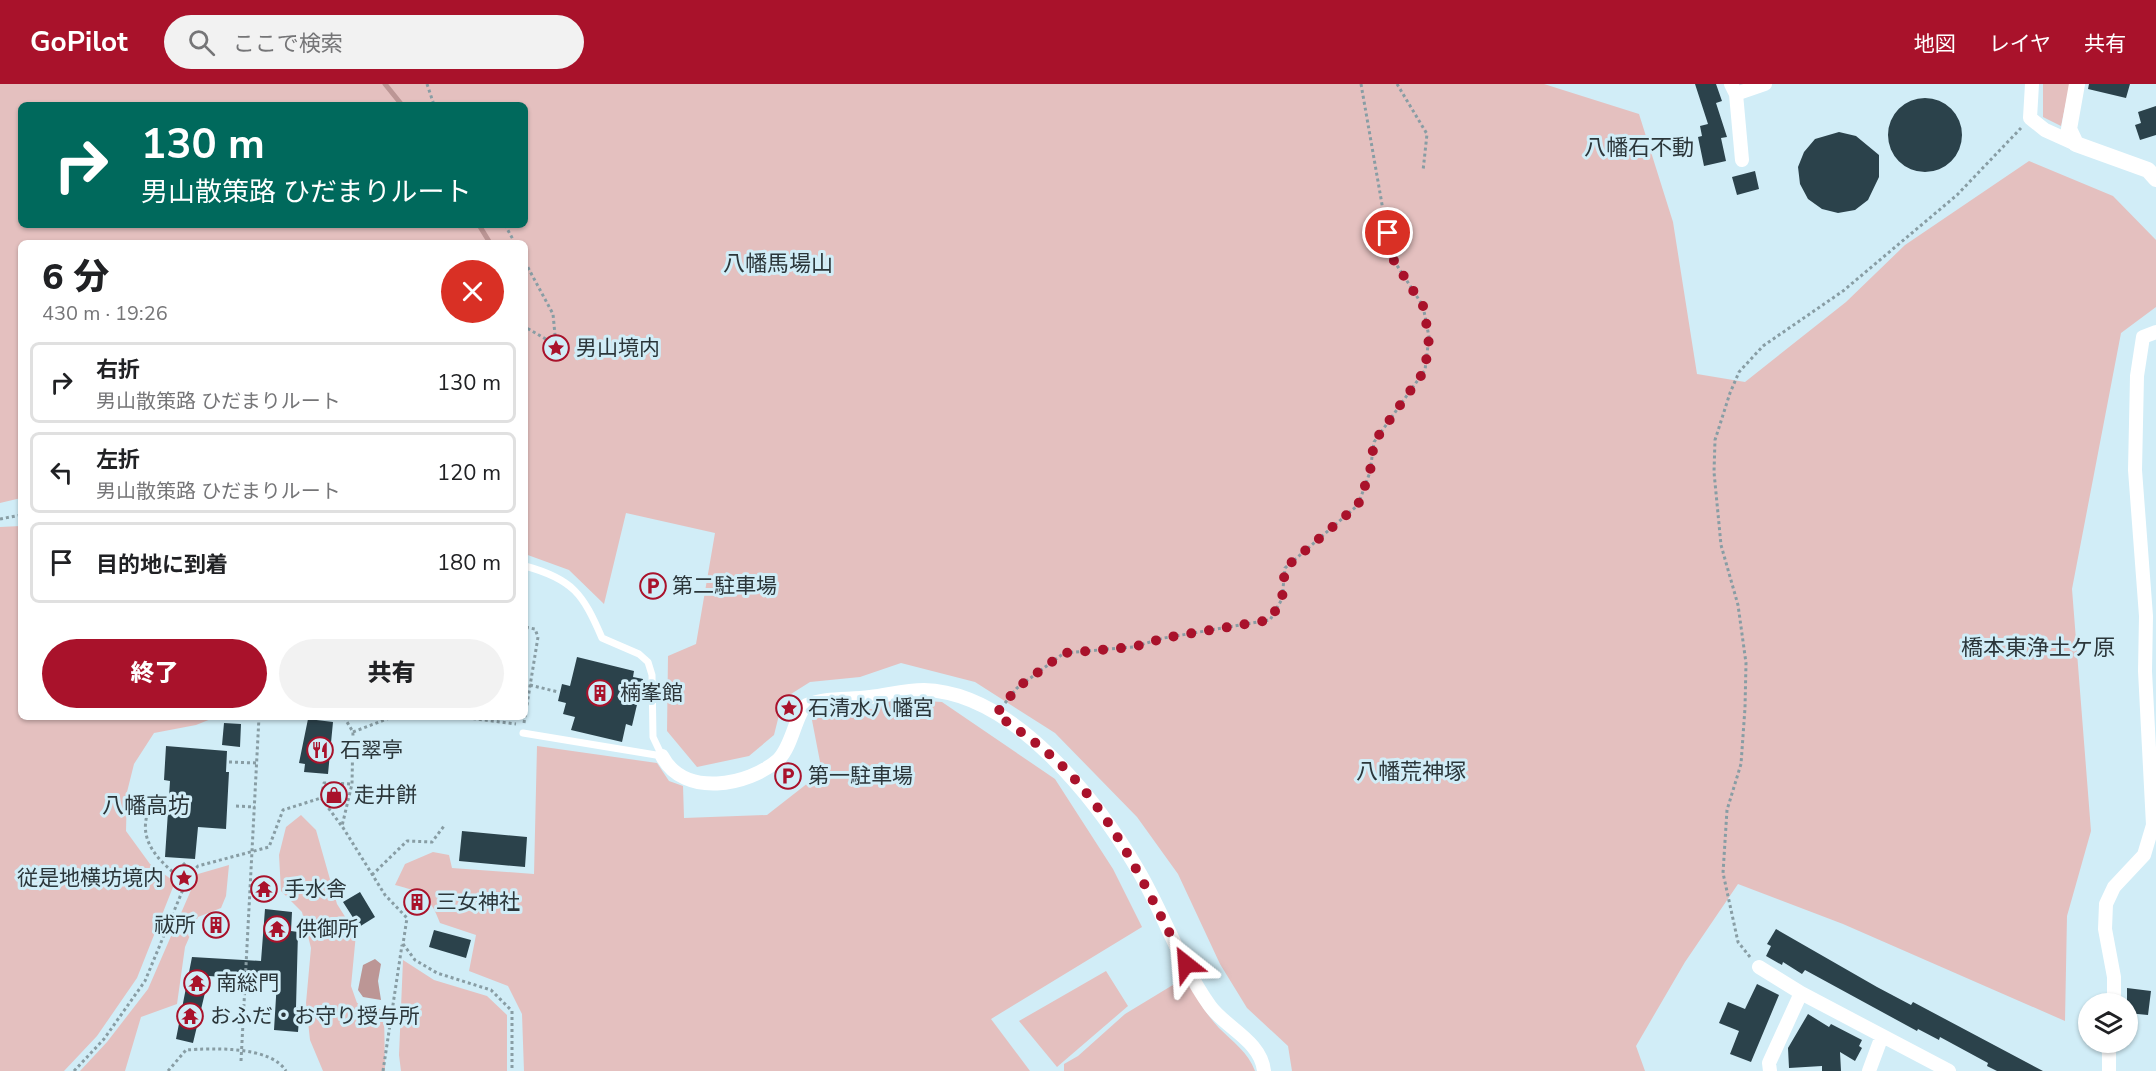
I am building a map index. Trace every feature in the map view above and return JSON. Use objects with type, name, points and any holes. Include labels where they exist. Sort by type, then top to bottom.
[{"type":"street","points":[[1742,160],[1733,89],[1765,84]]},
{"type":"street","points":[[2032,84],[2030,118],[2045,130],[2076,144],[2148,170],[2156,179]]},
{"type":"street","points":[[2076,144],[2069,129],[2078,84]]},
{"type":"street","points":[[2114,993],[2114,977],[2105,929],[2106,904],[2114,887],[2144,855],[2153,825],[2145,671],[2146,616],[2135,470],[2137,376],[2144,337],[2156,332]]},
{"type":"street","points":[[662,756],[677,775],[691,782],[736,780],[767,767],[780,758],[789,746],[800,712],[806,706],[820,702],[872,697],[894,691],[942,691],[996,714],[1038,744],[1072,776],[1108,824],[1138,870],[1210,1007],[1257,1053],[1264,1071]]},
{"type":"street","points":[[1759,967],[1801,993],[1949,1071]]},
{"type":"street","points":[[1770,1071],[1769,1062],[1801,993]]},
{"type":"street","points":[[1869,1071],[1882,1036]]},
{"type":"street","points":[[2109,1053],[2109,1071]]},
{"type":"lane","points":[[528,567],[564,579],[585,602],[602,638],[639,654],[648,662],[652,675],[653,737],[662,756]]},
{"type":"lane","points":[[523,734],[662,756]]},
{"type":"path","points":[[427,84],[433,102]]},
{"type":"path","points":[[996,714],[1017,688],[1064,653],[1134,647],[1164,638],[1270,620],[1282,599],[1285,568],[1358,505],[1370,472],[1374,442],[1425,370],[1429,338],[1423,306],[1391,256],[1361,84]]},
{"type":"path","points":[[1397,84],[1427,134],[1423,171]]},
{"type":"path","points":[[1759,967],[1738,942],[1723,873],[1727,810],[1741,764],[1746,663],[1738,605],[1721,544],[1714,472],[1718,431],[1739,372],[1763,346],[1842,291],[1956,195],[2030,118]]},
{"type":"path","points":[[528,268],[553,314],[556,345],[528,329]]},
{"type":"path","points":[[0,519],[18,516]]},
{"type":"path","points":[[528,628],[535,629],[538,637],[528,698]]},
{"type":"path","points":[[530,685],[558,692]]},
{"type":"path","points":[[241,1061],[245,953],[254,853],[259,720]]},
{"type":"path","points":[[342,826],[352,784],[354,732],[346,720]]},
{"type":"path","points":[[354,732],[384,720]]},
{"type":"path","points":[[485,720],[524,725],[525,720]]},
{"type":"path","points":[[229,762],[257,763]]},
{"type":"path","points":[[352,784],[324,783],[321,798],[342,826],[385,895],[407,918],[383,1071]]},
{"type":"path","points":[[74,1071],[104,1039],[145,981],[185,882],[192,872],[198,866],[254,853],[269,847],[283,810],[321,798]]},
{"type":"path","points":[[236,806],[255,807]]},
{"type":"path","points":[[148,812],[145,822],[154,855],[185,882]]},
{"type":"path","points":[[372,875],[407,841],[432,842],[444,826]]},
{"type":"path","points":[[183,863],[192,872]]},
{"type":"path","points":[[402,944],[415,960],[437,973],[491,990],[512,1011],[512,1071]]},
{"type":"path","points":[[168,1071],[186,1050],[243,1051],[276,1059],[286,1071]]},
{"type":"shaded area","points":[[0,84],[1544,84],[1639,114],[1673,222],[1697,374],[1745,382],[1846,302],[1905,245],[2029,161],[2113,196],[2156,240],[2156,307],[2121,333],[2072,589],[2091,831],[2067,916],[2065,1021],[1843,924],[1738,884],[1685,962],[1636,1046],[1645,1071],[1292,1071],[1288,1046],[1247,1008],[1220,964],[1178,874],[1137,817],[1055,733],[975,682],[901,663],[860,677],[810,682],[783,699],[774,735],[749,756],[697,767],[667,731],[668,656],[696,644],[715,533],[626,513],[604,604],[569,570],[528,555],[528,240],[18,240],[18,499],[0,503]]},
{"type":"shaded area","points":[[2043,84],[2070,84],[2061,126],[2043,117]]},
{"type":"shaded area","points":[[18,526],[18,720],[208,720],[196,725],[154,733],[134,764],[127,792],[126,831],[150,864],[175,882],[137,978],[97,1036],[64,1071],[0,1071],[0,527]]},
{"type":"shaded area","points":[[895,699],[942,702],[1055,779],[1113,869],[1142,927],[991,1019],[1030,1071],[524,1071],[522,1014],[508,986],[469,971],[476,935],[440,923],[433,907],[424,897],[412,890],[395,885],[405,864],[433,852],[449,855],[452,868],[534,874],[537,746],[657,763],[669,781],[683,786],[684,818],[767,815],[822,772],[811,715],[822,710],[874,709]]},
{"type":"shaded area","points":[[301,815],[316,830],[337,904],[356,934],[351,986],[357,1003],[384,1010],[385,1071],[323,1071],[310,1040],[306,1003],[311,948],[302,912],[281,891],[279,855],[286,827]]},
{"type":"shaded area","points":[[229,865],[226,896],[221,908],[198,917],[185,947],[177,1004],[141,1017],[125,1071],[80,1071],[107,1042],[148,989],[198,874]]},
{"type":"shaded area","points":[[375,959],[381,964],[378,981],[381,1000],[363,997],[358,990],[363,965]]},
{"type":"shaded area","points":[[403,960],[434,980],[487,996],[507,1015],[507,1071],[401,1071],[399,1055]]},
{"type":"shaded area","points":[[1106,971],[1128,1006],[1057,1067],[1019,1021]]},
{"type":"shaded area","points":[[1186,977],[1209,1016],[1244,1053],[1255,1071],[1064,1071],[1064,1064],[1078,1056],[1125,1014]]},
{"type":"building","points":[[1695,84],[1716,84],[1722,101],[1716,103],[1727,137],[1721,138],[1726,161],[1704,166],[1698,137],[1702,136],[1700,126],[1708,124]]},
{"type":"building","points":[[2089,84],[2130,84],[2126,98],[2088,89]]},
{"type":"building","points":[[1925,98],[1939,101],[1951,109],[1959,121],[1962,135],[1959,149],[1951,161],[1939,169],[1925,172],[1911,169],[1899,161],[1891,149],[1888,135],[1891,121],[1899,109],[1911,101]]},
{"type":"building","points":[[2156,106],[2156,135],[2140,140],[2135,125],[2141,123],[2138,112]]},
{"type":"building","points":[[1839,132],[1856,136],[1879,155],[1879,177],[1868,200],[1855,210],[1838,213],[1822,209],[1808,199],[1800,184],[1798,167],[1804,152],[1815,139]]},
{"type":"building","points":[[1755,171],[1759,189],[1737,195],[1732,177]]},
{"type":"building","name":"楠峯館","points":[[577,657],[634,671],[633,677],[643,679],[632,726],[626,724],[622,742],[571,730],[575,717],[563,714],[566,703],[558,701],[562,684],[570,686]]},
{"type":"building","name":"石翠亭","points":[[308,720],[333,722],[328,774],[304,772],[305,764],[299,763]]},
{"type":"building","points":[[224,723],[241,724],[240,747],[222,745]]},
{"type":"building","points":[[166,746],[227,751],[226,772],[229,772],[226,829],[198,827],[195,859],[165,857],[170,781],[164,780]]},
{"type":"building","points":[[462,831],[527,837],[525,867],[459,861]]},
{"type":"building","points":[[360,892],[375,917],[359,927],[343,902]]},
{"type":"building","points":[[265,909],[292,912],[291,931],[298,932],[296,1007],[300,1007],[298,1032],[274,1030],[277,981],[209,976],[193,1043],[176,1039],[192,957],[261,961]]},
{"type":"building","points":[[1776,929],[1877,987],[1911,1005],[1913,1002],[2043,1071],[1997,1071],[1987,1066],[1988,1063],[1940,1037],[1939,1040],[1918,1029],[1917,1031],[1805,970],[1802,974],[1783,962],[1782,965],[1766,956],[1771,946],[1767,944]]},
{"type":"building","points":[[434,930],[471,940],[466,958],[429,947]]},
{"type":"building","points":[[1757,984],[1779,995],[1751,1062],[1730,1054],[1739,1031],[1719,1023],[1728,1002],[1745,1009]]},
{"type":"building","points":[[2127,988],[2151,991],[2148,1015],[2138,1014],[2138,993],[2127,993]]},
{"type":"building","points":[[1808,1014],[1829,1027],[1831,1024],[1862,1040],[1859,1046],[1862,1048],[1855,1061],[1840,1052],[1841,1071],[1822,1071],[1822,1066],[1789,1068],[1788,1048]]},
{"type":"waterway","points":[[385,84],[400,102]]},
{"type":"waterway","points":[[481,228],[488,240]]},
{"type":"place","name":"男山境内","points":[[556,348]]},
{"type":"place","name":"第二駐車場","points":[[653,586]]},
{"type":"place","name":"楠峯館","points":[[600,693]]},
{"type":"place","name":"石清水八幡宮","points":[[789,708]]},
{"type":"place","name":"石翠亭","points":[[320,750]]},
{"type":"place","name":"第一駐車場","points":[[788,776]]},
{"type":"place","name":"走井餅","points":[[334,795]]},
{"type":"place","name":"従是地横坊境内","points":[[184,878]]},
{"type":"place","name":"手水舎","points":[[264,889]]},
{"type":"place","name":"三女神社","points":[[417,902]]},
{"type":"place","name":"祓所","points":[[216,925]]},
{"type":"place","name":"供御所","points":[[277,929]]},
{"type":"place","name":"南総門","points":[[197,983]]},
{"type":"place","name":"おふだ・お守り授与所","points":[[190,1016]]},
{"type":"district","name":"八幡石不動","points":[[1639,147]]},
{"type":"district","name":"八幡馬場山","points":[[778,263]]},
{"type":"district","name":"橋本東浄土ケ原","points":[[2038,647]]},
{"type":"district","name":"八幡荒神塚","points":[[1411,771]]},
{"type":"district","name":"八幡高坊","points":[[146,805]]},
{"type":"route","points":[[1186,964],[1138,870],[1108,824],[1072,776],[1038,744],[996,714],[1017,688],[1064,653],[1134,647],[1164,638],[1270,620],[1282,599],[1285,568],[1358,505],[1370,472],[1374,442],[1425,370],[1429,338],[1423,306],[1391,256],[1388,233]]}]
